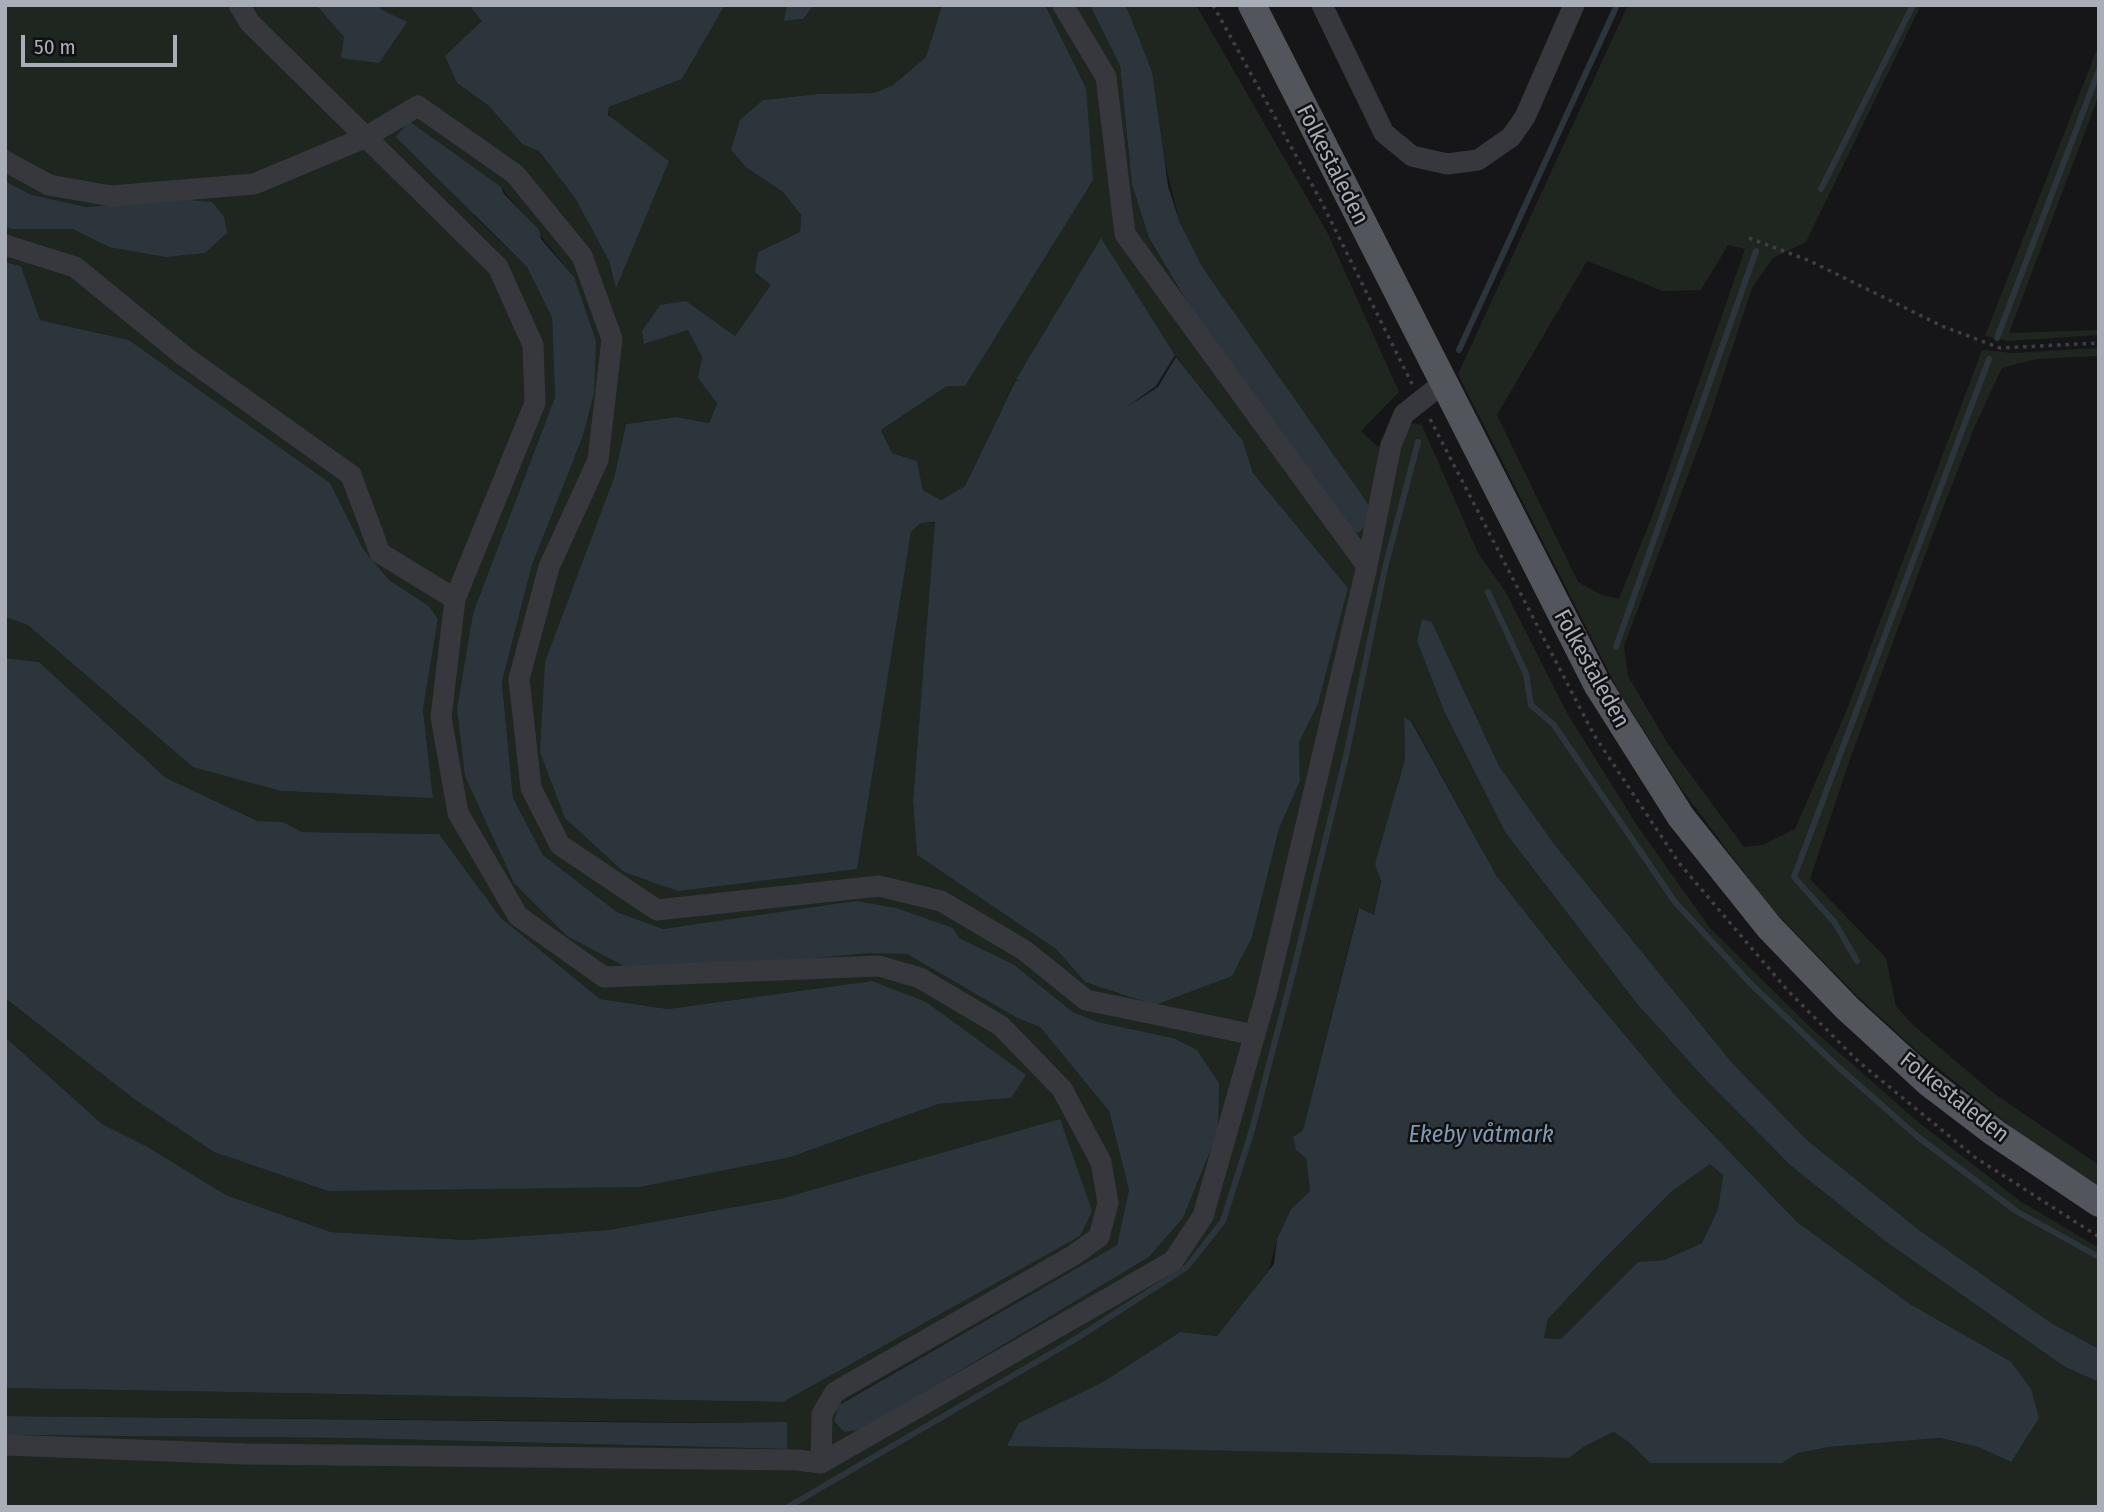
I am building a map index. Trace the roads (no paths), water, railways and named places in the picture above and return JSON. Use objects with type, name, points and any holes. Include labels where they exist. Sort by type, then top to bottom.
[{"type":"main road","name":"Folkestaleden","points":[[1252,5],[1442,384],[1597,684],[1681,817],[1769,927],[1838,999],[1928,1082],[1995,1133],[2099,1203]]},
{"type":"lane","points":[[239,5],[250,23],[498,267],[533,345],[535,403],[455,599],[442,717],[458,813],[518,916],[604,977],[879,966],[920,978],[1001,1026],[1062,1088],[1101,1163],[1108,1203],[1099,1237],[1074,1255],[835,1392],[822,1414],[821,1463]]},
{"type":"lane","points":[[1063,5],[1106,77],[1125,234],[1367,566]]},
{"type":"lane","points":[[1322,5],[1384,133],[1412,156],[1447,164],[1478,160],[1511,137],[1525,117],[1574,5]]},
{"type":"lane","points":[[5,161],[50,185],[111,196],[254,184],[364,138],[418,106],[515,174],[582,257],[612,339],[598,460],[549,567],[519,679],[531,788],[560,845],[657,911],[879,886],[941,901],[1024,950],[1086,1000],[1255,1035]]},
{"type":"lane","points":[[5,246],[75,267],[184,356],[351,475],[380,553],[455,599]]},
{"type":"lane","points":[[5,1445],[245,1454],[797,1460],[821,1463],[1173,1261],[1203,1216],[1255,1035],[1367,566],[1391,445],[1404,414],[1442,384]]},
{"type":"water","points":[[316,5],[381,5],[380,9],[407,22],[379,63],[341,58],[344,37]]},
{"type":"water","points":[[469,5],[725,5],[682,79],[609,107],[608,115],[669,161],[616,288],[609,261],[575,198],[539,151],[522,144],[489,106],[457,83],[445,56],[482,21]]},
{"type":"water","points":[[787,5],[814,5],[803,19],[784,21]]},
{"type":"water","points":[[942,5],[1045,5],[1086,88],[1093,180],[965,386],[947,386],[881,430],[892,453],[917,461],[923,490],[941,500],[965,486],[1016,380],[1020,382],[1016,379],[1101,238],[1175,355],[1156,386],[1125,408],[1158,387],[1176,357],[1243,441],[1253,473],[1348,588],[1318,704],[1299,742],[1300,781],[1279,829],[1252,937],[1232,976],[1155,1005],[1085,982],[1056,949],[917,855],[913,801],[935,522],[921,523],[911,532],[857,869],[678,891],[624,872],[565,818],[540,752],[545,662],[614,478],[626,424],[676,417],[709,423],[717,403],[698,378],[702,357],[688,330],[644,344],[642,331],[660,305],[686,301],[735,336],[771,285],[755,272],[758,252],[800,232],[801,215],[783,192],[747,168],[731,150],[740,120],[763,100],[817,94],[874,93],[893,85],[926,57]]},
{"type":"water","points":[[1090,5],[1125,5],[1152,72],[1168,186],[1180,223],[1203,268],[1368,504],[1367,525],[1358,533],[1345,526],[1193,312],[1149,238],[1132,185],[1120,66]]},
{"type":"water","points":[[409,121],[501,187],[504,194],[539,230],[541,239],[574,277],[596,341],[594,394],[583,436],[532,565],[502,682],[513,798],[543,855],[617,912],[663,929],[856,901],[896,908],[953,928],[959,938],[1013,964],[1073,1012],[1098,1022],[1173,1038],[1197,1050],[1219,1083],[1218,1132],[1183,1218],[1149,1257],[863,1429],[844,1432],[834,1421],[839,1405],[1117,1245],[1129,1190],[1109,1111],[1040,1027],[1017,1018],[907,954],[870,953],[705,968],[624,966],[567,936],[514,883],[465,776],[457,708],[473,613],[555,397],[552,318],[527,267],[396,137]]},
{"type":"water","points":[[5,181],[32,195],[87,207],[178,199],[212,202],[224,217],[227,233],[205,253],[166,257],[109,247],[73,229],[12,229],[5,227]]},
{"type":"water","points":[[5,262],[21,266],[40,320],[129,340],[330,483],[363,549],[389,580],[429,606],[438,619],[423,709],[433,798],[281,791],[193,767],[28,625],[5,617]]},
{"type":"water","points":[[1422,619],[1432,622],[1499,766],[1554,844],[1733,1064],[1807,1140],[1919,1230],[2051,1323],[2099,1349],[2099,1382],[2065,1367],[1885,1241],[1790,1165],[1705,1079],[1638,1005],[1505,832],[1444,711],[1417,641]]},
{"type":"water","points":[[5,658],[39,662],[166,778],[258,821],[283,822],[302,832],[439,834],[501,918],[600,999],[668,1009],[872,981],[926,1002],[1026,1075],[1011,1098],[938,1104],[791,1157],[639,1187],[328,1191],[214,1152],[134,1099],[5,998]]},
{"type":"water","name":"Ekeby våtmark","points":[[1404,717],[1411,721],[1496,875],[1572,972],[1675,1095],[1797,1222],[1910,1304],[2010,1361],[2031,1389],[2039,1418],[2011,1462],[1978,1447],[1940,1438],[1829,1447],[1798,1453],[1782,1463],[1650,1463],[1614,1432],[1585,1446],[1569,1458],[1007,1446],[1019,1423],[1103,1382],[1180,1332],[1217,1336],[1274,1264],[1277,1239],[1291,1209],[1310,1191],[1306,1158],[1296,1150],[1293,1137],[1303,1130],[1359,908],[1374,915],[1381,881],[1375,864],[1405,759]],"holes":[[[1710,1164],[1723,1175],[1718,1209],[1702,1243],[1664,1260],[1638,1262],[1561,1339],[1544,1338],[1548,1319],[1671,1192]]]},
{"type":"water","points":[[5,1037],[102,1124],[146,1146],[226,1195],[331,1232],[466,1240],[609,1230],[784,1198],[1060,1119],[1092,1211],[1080,1236],[783,1402],[5,1388]]},
{"type":"water","points":[[5,1416],[787,1422],[787,1449],[346,1438],[5,1435]]},
{"type":"waterway","points":[[1459,350],[1617,5]]},
{"type":"waterway","points":[[1821,189],[1913,5]]},
{"type":"waterway","points":[[1997,338],[2099,70]]},
{"type":"waterway","points":[[1616,647],[1756,251]]},
{"type":"waterway","points":[[1857,961],[1835,923],[1794,877],[1989,359]]},
{"type":"waterway","points":[[788,1507],[1074,1340],[1187,1267],[1223,1221],[1252,1130],[1293,972],[1346,756],[1385,568],[1418,442]]},
{"type":"waterway","points":[[1488,592],[1526,674],[1531,705],[1554,725],[1675,902],[1751,984],[1836,1065],[1918,1137],[2016,1211],[2099,1257]]}]
